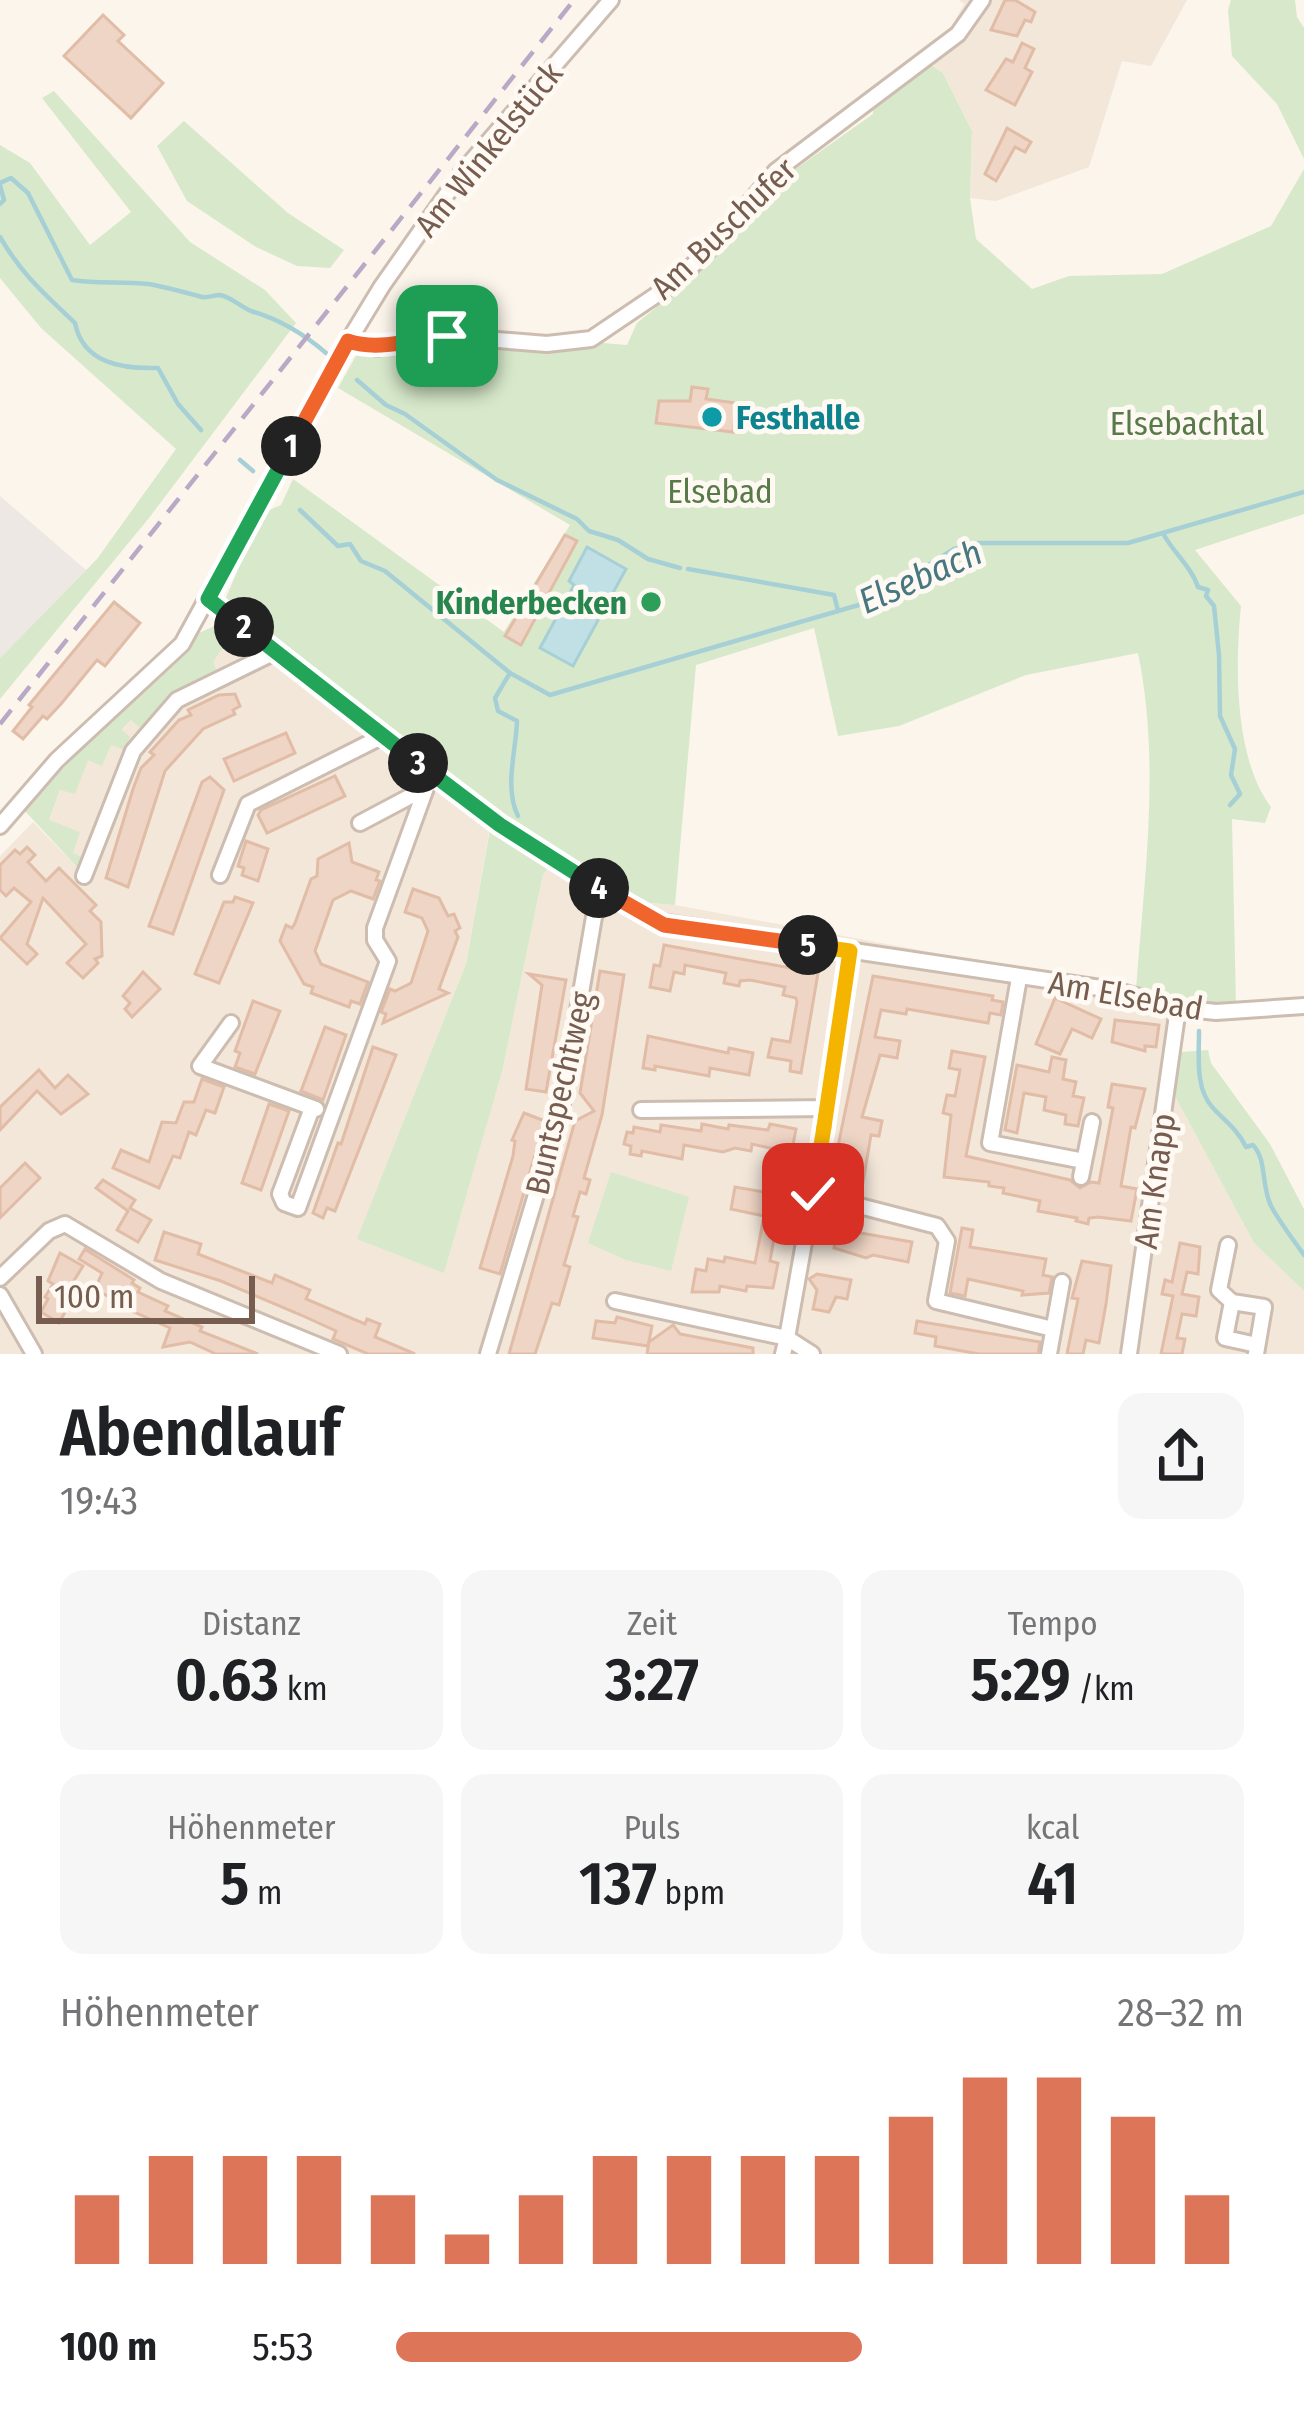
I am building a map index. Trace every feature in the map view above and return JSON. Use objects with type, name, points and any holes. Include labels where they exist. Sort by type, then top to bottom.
[{"type":"street","name":"Am Winkelstück","points":[[0,826],[72,745],[182,644],[348,341],[435,208],[611,0]]},
{"type":"street","name":"Am Buschufer","points":[[348,341],[377,348],[447,336],[547,344],[590,339],[674,283],[715,244],[776,171],[958,34],[982,0]]},
{"type":"street","name":"Am Elsebad","points":[[208,599],[383,736],[431,783],[664,925],[1114,990],[1178,1008],[1216,1012],[1304,1006]]},
{"type":"street","points":[[84,876],[133,751],[144,737],[177,700],[275,652]]},
{"type":"street","points":[[220,875],[248,804],[383,736]]},
{"type":"street","points":[[360,823],[431,783]]},
{"type":"street","points":[[312,1108],[280,1194],[284,1203],[298,1208],[388,961],[375,940],[375,928],[431,783]]},
{"type":"street","name":"Buntspechtweg","points":[[488,1354],[560,1115],[594,917],[603,890]]},
{"type":"street","points":[[785,1346],[828,1108],[850,951]]},
{"type":"street","name":"Am Elsebad","points":[[1019,978],[990,1143],[1084,1161]]},
{"type":"street","name":"Am Knapp","points":[[1130,1354],[1178,1008]]},
{"type":"street","points":[[231,1023],[200,1066],[332,1115]]},
{"type":"street","points":[[641,1110],[828,1108]]},
{"type":"street","points":[[1081,1178],[1092,1122]]},
{"type":"street","points":[[813,1194],[937,1226],[947,1241],[936,1301],[1053,1329]]},
{"type":"street","points":[[0,1278],[54,1227],[65,1224],[161,1281],[339,1354]]},
{"type":"street","points":[[1228,1245],[1220,1290],[1232,1301],[1264,1307],[1256,1349],[1225,1338],[1232,1301]]},
{"type":"street","points":[[1049,1354],[1062,1282]]},
{"type":"street","points":[[0,1295],[34,1354]]},
{"type":"street","points":[[615,1301],[812,1354]]},
{"type":"shaded area","points":[[959,0],[1187,0],[1151,66],[1122,61],[1089,167],[996,201],[970,198],[972,131],[943,73],[931,64],[964,4]]},
{"type":"shaded area","points":[[0,496],[86,570],[0,658]]},
{"type":"shaded area","points":[[222,607],[387,735],[493,809],[466,964],[358,1239],[444,1272],[502,1072],[543,874],[560,856],[626,901],[675,905],[1136,990],[1183,1004],[1170,1087],[1254,1243],[1304,1291],[1304,1354],[0,1354],[0,856],[33,822],[77,867],[49,820],[61,789],[88,759],[111,745],[131,720],[140,727],[173,692],[217,671],[212,662],[229,637]]},
{"type":"green space","points":[[1231,0],[1295,0],[1304,28],[1304,159],[1277,104],[1232,56]]},
{"type":"green space","points":[[930,64],[943,73],[972,131],[970,198],[976,239],[1032,289],[1069,276],[1162,274],[1271,226],[1304,169],[1304,514],[1195,550],[1241,606],[1238,683],[1244,737],[1259,787],[1271,807],[1265,823],[1232,819],[1236,1007],[1197,1007],[1136,990],[1150,779],[1138,653],[1026,675],[899,726],[838,736],[814,628],[696,665],[675,905],[625,901],[387,735],[222,607],[262,513],[281,505],[293,479],[504,632],[570,525],[338,388],[358,352],[449,341],[547,353],[591,342],[627,345],[637,323],[691,279],[780,180],[873,114],[873,106]]},
{"type":"green space","points":[[54,91],[190,242],[265,290],[296,323],[149,518],[0,699],[0,658],[97,559],[176,449],[41,328],[0,278],[0,145],[30,163],[90,245],[131,212],[42,98]]},
{"type":"green space","points":[[184,121],[288,213],[344,250],[330,268],[297,266],[256,247],[187,201],[157,146]]},
{"type":"green space","points":[[225,621],[229,638],[213,662],[217,671],[174,692],[140,728],[131,720],[122,730],[130,737],[124,750],[111,745],[102,766],[88,760],[75,794],[60,790],[49,820],[80,832],[73,853],[82,857],[78,868],[25,811],[86,742],[165,672],[199,633]]},
{"type":"green space","points":[[490,829],[551,865],[543,874],[502,1072],[444,1273],[357,1239],[466,964]]},
{"type":"green space","points":[[1177,1033],[1182,1036],[1181,1052],[1208,1050],[1211,1063],[1270,1144],[1304,1209],[1304,1291],[1254,1243],[1170,1087]]},
{"type":"green space","points":[[611,1172],[689,1197],[671,1271],[626,1260],[588,1243]]},
{"type":"water","points":[[587,547],[626,569],[573,666],[540,648],[574,585],[569,581]]},
{"type":"building","points":[[1005,0],[1015,0],[1035,12],[1017,36],[991,30]]},
{"type":"building","points":[[103,15],[124,35],[118,41],[163,83],[131,118],[64,56]]},
{"type":"building","points":[[1022,43],[1034,49],[1025,68],[1032,72],[1015,105],[986,90],[1006,59],[1013,62]]},
{"type":"building","points":[[1007,128],[1031,142],[1025,152],[1015,147],[996,181],[985,174]]},
{"type":"building","points":[[692,387],[708,389],[706,399],[736,403],[733,432],[656,423],[659,401],[690,401]]},
{"type":"building","points":[[565,535],[577,541],[521,645],[505,636]]},
{"type":"building","points":[[114,602],[140,623],[105,666],[97,660],[47,719],[43,716],[23,739],[13,731],[32,707],[29,705]]},
{"type":"building","points":[[235,694],[240,706],[233,710],[235,714],[203,729],[165,771],[128,887],[106,878],[141,768],[154,755],[150,752],[179,720],[191,715],[188,710],[219,695]]},
{"type":"building","points":[[286,733],[295,753],[234,781],[224,759]]},
{"type":"building","points":[[335,776],[345,796],[267,833],[258,815],[261,810]]},
{"type":"building","points":[[210,777],[224,790],[173,934],[149,926],[202,782]]},
{"type":"building","points":[[246,841],[268,849],[258,881],[242,875],[244,868],[238,866]]},
{"type":"building","points":[[349,843],[352,862],[379,872],[376,880],[380,881],[373,899],[351,891],[333,900],[315,951],[321,964],[368,982],[360,1004],[351,1001],[349,1007],[311,993],[313,987],[304,984],[280,941],[286,925],[292,928],[295,923],[311,879],[317,876],[318,859]]},
{"type":"building","points":[[27,847],[35,855],[28,862],[46,881],[59,868],[96,905],[90,911],[101,922],[102,956],[83,978],[67,963],[86,944],[43,898],[27,944],[37,954],[27,964],[0,938],[31,902],[14,888],[6,896],[0,890],[0,865],[15,850],[20,854]]},
{"type":"building","points":[[413,889],[439,898],[460,928],[455,931],[458,937],[439,989],[448,993],[383,1023],[386,1014],[381,1012],[390,989],[411,983],[428,931],[422,918],[405,912]]},
{"type":"building","points":[[235,897],[253,903],[219,983],[195,974],[224,902],[233,902]]},
{"type":"building","points":[[664,945],[818,973],[801,1073],[790,1071],[791,1061],[768,1057],[772,1039],[790,1042],[797,1002],[783,995],[785,987],[750,980],[740,981],[739,986],[724,983],[726,973],[685,965],[684,974],[674,972],[670,991],[650,987]]},
{"type":"building","points":[[600,971],[624,975],[602,1115],[584,1178],[590,1180],[586,1194],[580,1192],[573,1216],[578,1217],[564,1265],[570,1267],[559,1305],[552,1303],[535,1354],[509,1354],[575,1121],[594,1111],[580,1093]]},
{"type":"building","points":[[143,972],[160,989],[132,1017],[125,1009],[130,1003],[123,996]]},
{"type":"building","points":[[529,974],[566,980],[546,1092],[526,1089],[542,985]]},
{"type":"building","points":[[873,976],[993,996],[992,1000],[1003,1002],[1001,1015],[990,1013],[988,1023],[907,1009],[906,1014],[881,1010],[875,1037],[900,1041],[897,1058],[880,1055],[862,1117],[882,1121],[879,1136],[871,1135],[863,1182],[847,1180],[846,1184],[833,1181]]},
{"type":"building","points":[[1055,998],[1101,1019],[1092,1038],[1072,1029],[1060,1054],[1036,1044]]},
{"type":"building","points":[[253,1001],[280,1011],[255,1074],[235,1067],[240,1053],[235,1051]]},
{"type":"building","points":[[1115,1020],[1159,1025],[1156,1047],[1145,1046],[1145,1051],[1112,1042]]},
{"type":"building","points":[[325,1027],[346,1035],[323,1100],[301,1091]]},
{"type":"building","points":[[648,1036],[728,1053],[729,1048],[753,1053],[749,1075],[710,1068],[709,1076],[643,1068]]},
{"type":"building","points":[[373,1047],[396,1055],[335,1211],[327,1208],[323,1218],[313,1213]]},
{"type":"building","points":[[952,1051],[985,1057],[966,1156],[1070,1180],[1080,1188],[1099,1183],[1113,1108],[1108,1107],[1112,1084],[1145,1089],[1135,1128],[1131,1127],[1121,1186],[1137,1189],[1131,1221],[1098,1217],[1089,1218],[1088,1224],[1038,1211],[1040,1201],[1003,1193],[1004,1188],[989,1186],[989,1182],[944,1177],[951,1115],[943,1113],[947,1095],[955,1096],[960,1070],[949,1068]]},
{"type":"building","points":[[1052,1057],[1066,1060],[1063,1079],[1076,1082],[1073,1096],[1084,1098],[1078,1126],[1065,1124],[1066,1115],[1044,1110],[1046,1097],[1024,1093],[1017,1133],[1005,1130],[1017,1065],[1049,1072]]},
{"type":"building","points":[[39,1070],[55,1088],[68,1075],[88,1094],[61,1114],[37,1091],[0,1130],[0,1107]]},
{"type":"building","points":[[202,1079],[224,1087],[215,1113],[206,1110],[196,1135],[189,1132],[180,1158],[173,1156],[159,1188],[113,1168],[121,1150],[149,1162],[162,1122],[176,1123],[184,1102],[194,1102]]},
{"type":"building","points":[[269,1104],[289,1111],[261,1190],[242,1183]]},
{"type":"building","points":[[524,1113],[545,1121],[500,1274],[480,1268],[513,1156],[512,1140]]},
{"type":"building","points":[[702,1124],[768,1130],[770,1124],[796,1129],[789,1166],[776,1163],[779,1150],[752,1144],[751,1151],[723,1152],[684,1145],[682,1159],[642,1151],[641,1156],[630,1154],[631,1146],[624,1144],[634,1127],[660,1132],[661,1125],[701,1131]]},
{"type":"building","points":[[25,1163],[40,1178],[0,1218],[0,1188]]},
{"type":"building","points":[[103,1180],[135,1200],[130,1208],[151,1220],[138,1242],[117,1230],[128,1211],[96,1188]]},
{"type":"building","points":[[735,1187],[782,1195],[770,1261],[778,1263],[773,1288],[747,1286],[746,1291],[720,1286],[719,1292],[692,1292],[696,1269],[706,1271],[708,1259],[755,1263],[764,1216],[731,1209]]},
{"type":"building","points":[[962,1228],[973,1230],[970,1247],[1046,1259],[1043,1275],[1052,1277],[1049,1293],[1022,1295],[1023,1291],[968,1279],[965,1296],[950,1293]]},
{"type":"building","points":[[838,1229],[912,1242],[908,1262],[873,1255],[866,1258],[834,1248]]},
{"type":"building","points":[[164,1232],[201,1244],[198,1254],[272,1283],[275,1275],[310,1290],[306,1299],[365,1324],[367,1319],[380,1324],[375,1337],[415,1354],[368,1354],[333,1339],[336,1331],[301,1315],[221,1281],[155,1260]]},
{"type":"building","points":[[1180,1243],[1200,1247],[1198,1274],[1187,1272],[1182,1294],[1199,1297],[1196,1316],[1182,1314],[1177,1338],[1185,1339],[1182,1354],[1161,1354],[1173,1296],[1162,1294],[1165,1280],[1172,1282]]},
{"type":"building","points":[[85,1249],[134,1280],[138,1292],[168,1306],[165,1311],[258,1354],[216,1354],[190,1342],[163,1347],[170,1328],[132,1311],[134,1306],[113,1294],[111,1298],[95,1289],[102,1273],[79,1259]]},
{"type":"building","points":[[60,1253],[83,1266],[67,1292],[74,1296],[59,1323],[41,1312]]},
{"type":"building","points":[[1082,1261],[1111,1266],[1106,1304],[1099,1343],[1086,1340],[1083,1354],[1067,1354],[1078,1299],[1072,1298]]},
{"type":"building","points":[[817,1274],[851,1280],[847,1299],[836,1297],[829,1312],[813,1309],[817,1290],[809,1279]]},
{"type":"building","points":[[617,1317],[652,1326],[648,1346],[593,1338],[596,1321],[615,1323]]},
{"type":"building","points":[[917,1321],[1040,1342],[1038,1354],[979,1354],[935,1346],[936,1337],[915,1333]]},
{"type":"building","points":[[673,1325],[680,1334],[753,1348],[753,1354],[647,1354],[649,1342]]},
{"type":"waterway","name":"Elsebach","points":[[0,183],[11,178],[28,193],[72,280],[148,284],[202,297],[224,296],[292,329],[326,353]]},
{"type":"waterway","name":"Elsebach","points":[[0,185],[4,200],[0,204]]},
{"type":"waterway","points":[[0,237],[25,273],[75,323],[86,347],[118,365],[158,368],[178,404],[201,430]]},
{"type":"waterway","name":"Elsebach","points":[[357,380],[497,480],[577,519],[589,531],[618,540],[648,559],[680,568]]},
{"type":"waterway","points":[[240,460],[253,471]]},
{"type":"waterway","points":[[300,510],[338,546],[350,544],[361,561],[385,571],[510,673],[550,695],[869,602],[954,549],[978,543],[1128,543],[1304,492]]},
{"type":"waterway","points":[[1164,535],[1198,587],[1208,590],[1206,596],[1214,606],[1220,716],[1235,749],[1231,775],[1240,794],[1230,805]]},
{"type":"waterway","name":"Elsebach","points":[[688,569],[834,595],[838,611]]},
{"type":"waterway","points":[[510,673],[495,698],[498,711],[517,721],[511,781],[518,816]]},
{"type":"waterway","points":[[1199,1031],[1203,1092],[1246,1147],[1253,1145],[1257,1151],[1271,1206],[1304,1255]]},
{"type":"railway","points":[[0,724],[574,0]]},
{"type":"place","name":"Festhalle","points":[[712,417]]},
{"type":"place","name":"Kinderbecken","points":[[651,602]]},
{"type":"route","points":[[447,336],[377,348],[348,341],[208,599],[500,825],[654,921],[850,951],[813,1194]]},
{"type":"park label","name":"Elsebachtal","points":[[1187,423]]},
{"type":"park label","name":"Elsebad","points":[[720,491]]}]
